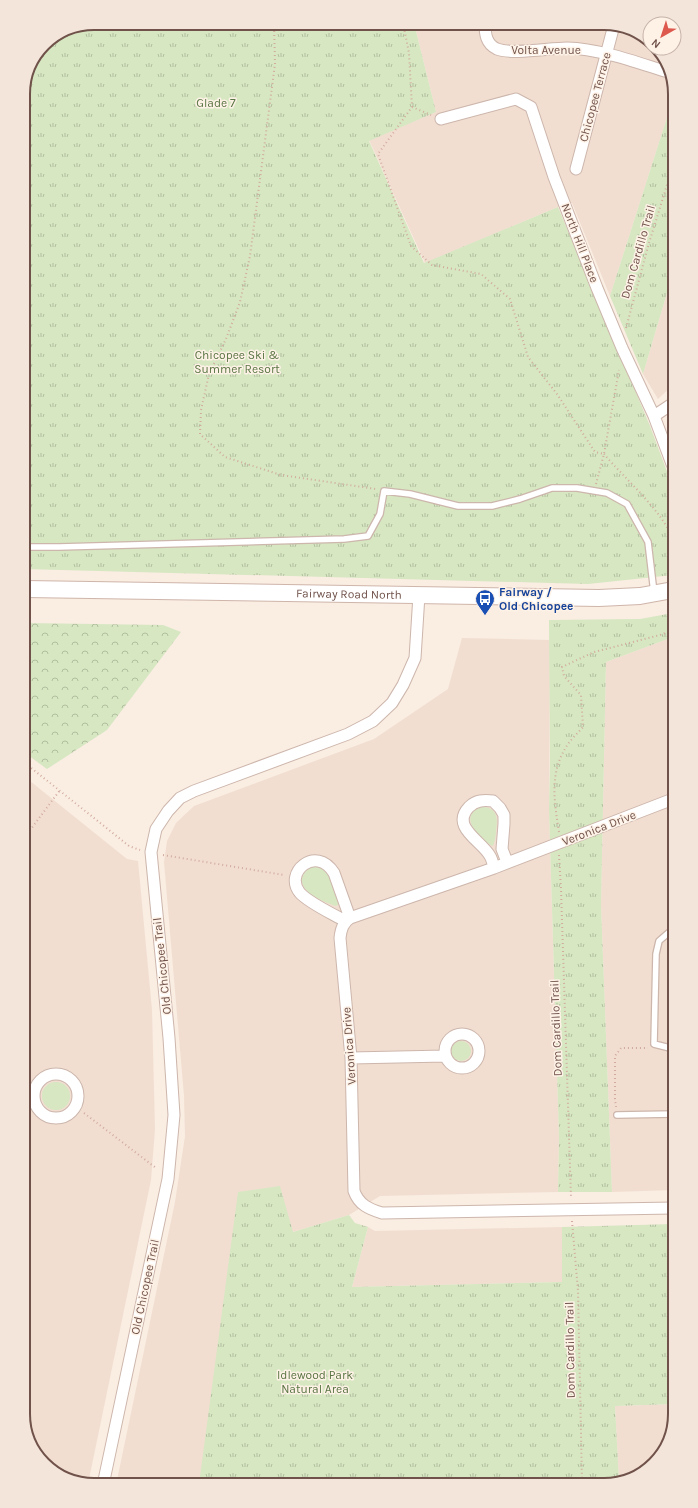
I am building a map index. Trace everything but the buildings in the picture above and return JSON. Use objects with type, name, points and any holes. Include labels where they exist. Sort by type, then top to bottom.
[{"type":"main road","name":"Fairway Road North","points":[[30,589],[599,598],[668,591]]},
{"type":"street","name":"Volta Avenue","points":[[485,30],[485,35],[490,45],[498,49],[529,50],[567,48],[593,51],[664,71]]},
{"type":"street","name":"Chicopee Terrace","points":[[576,169],[612,30]]},
{"type":"street","name":"North Hill Place","points":[[441,119],[516,99],[531,107],[554,177],[597,288],[622,348],[654,416],[668,453]]},
{"type":"street","points":[[654,416],[668,407]]},
{"type":"street","name":"Old Chicopee Trail","points":[[104,1478],[168,1179],[174,1115],[169,1038],[151,852],[156,829],[168,810],[180,798],[194,791],[348,734],[373,721],[392,703],[403,685],[415,658],[419,595]]},
{"type":"street","points":[[494,868],[489,855],[464,825],[464,819],[468,808],[477,802],[483,800],[493,801],[502,811],[504,824],[502,850],[507,862]]},
{"type":"street","name":"Veronica Drive","points":[[668,801],[494,868],[348,920],[341,929],[340,938],[351,1058],[354,1191],[357,1199],[369,1209],[382,1213],[668,1208]]},
{"type":"street","points":[[316,860],[326,863],[331,868],[348,920],[304,897],[297,888],[297,872],[305,863],[316,860]]},
{"type":"street","points":[[351,1058],[445,1056]]},
{"type":"lane","points":[[30,546],[60,547],[344,539],[368,536],[380,514],[384,490],[410,494],[458,506],[492,506],[520,499],[552,488],[577,488],[608,493],[627,504],[648,542],[654,593]]},
{"type":"lane","points":[[668,934],[659,942],[656,954],[654,1044],[668,1048]]},
{"type":"lane","points":[[617,1115],[668,1114]]},
{"type":"path","points":[[274,30],[275,64],[250,256],[240,302],[226,339],[209,374],[201,410],[200,434],[225,457],[281,475],[384,490]]},
{"type":"path","points":[[404,30],[409,53],[412,107],[378,154],[411,246],[432,265],[481,274],[510,299],[528,357],[557,394],[595,452],[604,454],[652,506],[668,529]]},
{"type":"path","points":[[412,107],[441,119]]},
{"type":"path","name":"Dom Cardillo Trail","points":[[626,330],[649,243],[668,184]]},
{"type":"path","points":[[595,491],[604,454],[620,368]]},
{"type":"path","points":[[559,837],[553,797],[555,778],[559,762],[568,744],[582,727],[582,695],[564,676],[562,667],[594,652],[668,632]]},
{"type":"path","points":[[30,767],[129,846],[145,851]]},
{"type":"path","points":[[30,830],[60,790]]},
{"type":"path","points":[[160,854],[284,875]]},
{"type":"path","name":"Dom Cardillo Trail","points":[[559,854],[571,1202]]},
{"type":"path","points":[[617,1115],[615,1099],[615,1056],[621,1048],[649,1048]]},
{"type":"path","points":[[84,1114],[156,1168]]},
{"type":"path","name":"Dom Cardillo Trail","points":[[572,1218],[578,1291],[582,1478]]},
{"type":"shaded area","points":[[416,30],[617,31],[629,35],[642,42],[642,56],[655,56],[665,73],[668,94],[668,114],[610,296],[572,203],[558,207],[425,263],[369,140],[436,112]]},
{"type":"shaded area","points":[[668,290],[668,390],[658,399],[643,374]]},
{"type":"shaded area","points":[[462,638],[550,640],[549,810],[559,1138],[558,1192],[380,1196],[349,1215],[293,1232],[201,1478],[117,1478],[175,1202],[185,1136],[184,1096],[164,862],[167,841],[176,823],[194,806],[374,739],[448,689]]},
{"type":"shaded area","points":[[668,639],[668,1190],[612,1192],[601,905],[606,662]]},
{"type":"shaded area","points":[[30,781],[127,859],[138,861],[152,1010],[155,1129],[151,1180],[89,1478],[81,1477],[69,1473],[55,1465],[43,1453],[33,1435],[30,1414]]},
{"type":"shaded area","points":[[368,1227],[375,1231],[562,1227],[562,1282],[352,1287]]},
{"type":"shaded area","points":[[668,1404],[665,1435],[655,1453],[640,1467],[619,1477],[615,1406]]},
{"type":"green space","name":"Chicopee Ski & Summer Resort","points":[[94,30],[416,30],[436,112],[369,141],[424,263],[558,207],[650,426],[668,474],[668,576],[588,584],[30,569],[30,90],[32,77],[43,55],[58,41],[69,35],[81,31]]},
{"type":"green space","points":[[668,114],[668,290],[643,374],[610,296]]},
{"type":"green space","points":[[668,614],[668,639],[606,662],[601,905],[612,1192],[558,1192],[559,1138],[549,810],[549,620],[640,619]]},
{"type":"green space","points":[[30,623],[163,625],[181,632],[107,730],[47,769],[30,757]]},
{"type":"green space","points":[[482,807],[487,807],[494,811],[496,817],[496,836],[493,846],[477,833],[471,821],[471,816],[474,811]]},
{"type":"green space","points":[[312,867],[323,870],[327,874],[333,885],[338,905],[335,906],[319,899],[305,889],[302,879],[306,872]]},
{"type":"green space","points":[[461,1041],[468,1044],[471,1051],[468,1058],[461,1061],[454,1058],[451,1051],[454,1044]]},
{"type":"green space","points":[[56,1082],[66,1086],[70,1096],[66,1106],[56,1110],[46,1106],[42,1096],[46,1086]]},
{"type":"green space","name":"Idlewood Park Natural Area","points":[[280,1186],[293,1232],[349,1215],[355,1223],[368,1227],[352,1287],[562,1282],[562,1227],[668,1224],[668,1404],[615,1406],[619,1477],[617,1477],[200,1478],[238,1192]]},
{"type":"place","name":"Fairway / Old Chicopee","points":[[485,616]]},
{"type":"park label","name":"Glade 7","points":[[216,103]]}]
